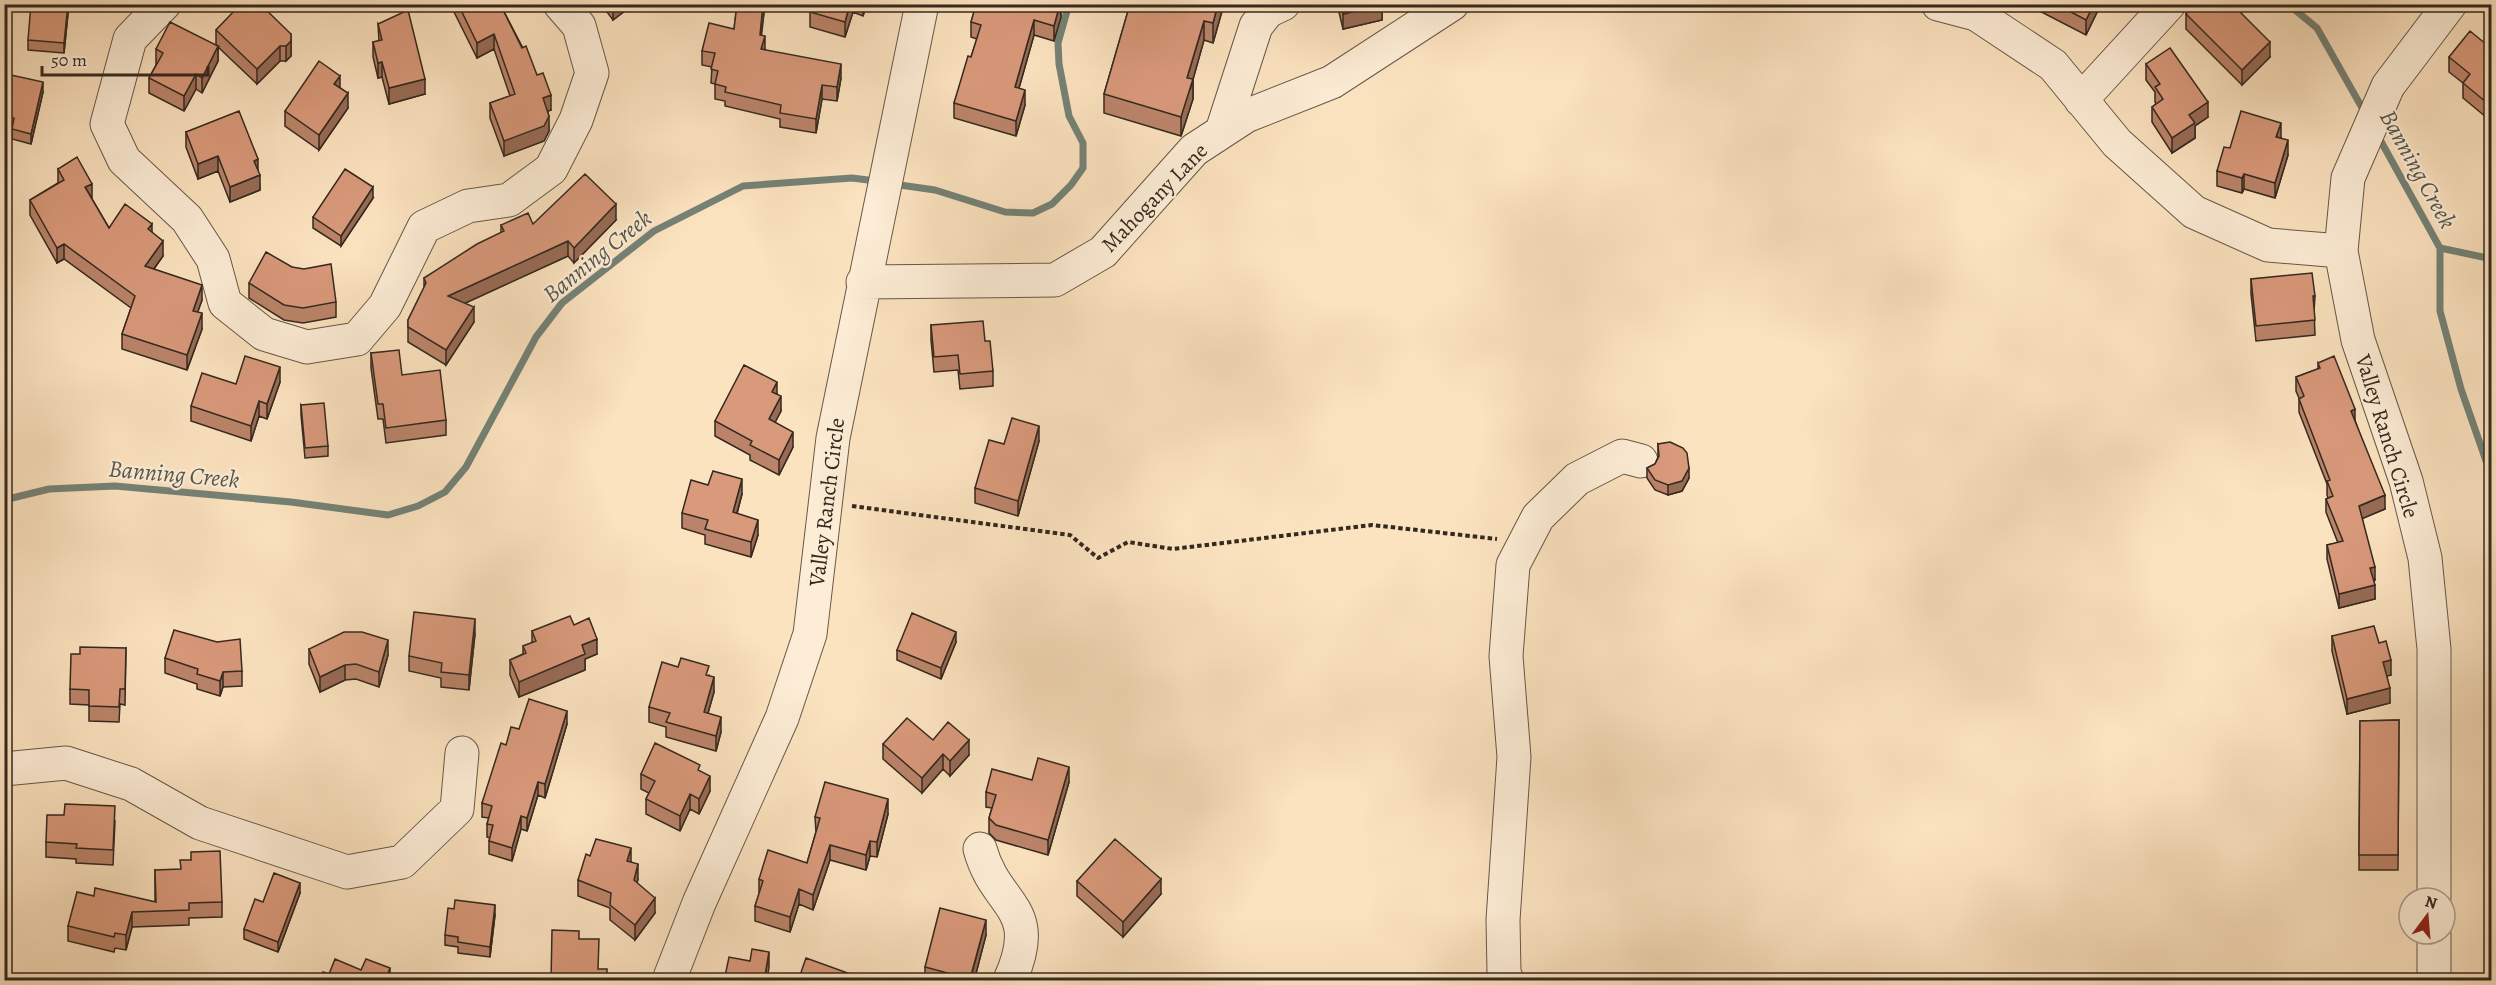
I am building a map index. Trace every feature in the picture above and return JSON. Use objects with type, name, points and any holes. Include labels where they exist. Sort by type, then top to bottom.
[{"type":"street","points":[[164,4],[130,39],[107,124],[124,160],[187,219],[213,259],[225,303],[264,334],[307,347],[357,339],[385,306],[424,226],[468,206],[509,200],[551,169],[576,120],[592,73],[579,26],[560,4]]},
{"type":"street","name":"Valley Ranch Circle","points":[[669,981],[699,903],[782,718],[806,644],[833,438],[863,282],[922,4]]},
{"type":"street","points":[[1222,131],[1256,26],[1268,11],[1283,4]]},
{"type":"street","name":"Mahogany Lane","points":[[863,282],[1055,280],[1103,252],[1194,150],[1246,116],[1332,82],[1452,4]]},
{"type":"street","points":[[1938,4],[1976,14],[2053,65],[2117,143],[2194,212],[2268,244],[2341,251]]},
{"type":"street","points":[[2081,100],[2169,4]]},
{"type":"street","name":"Valley Ranch Circle","points":[[2434,886],[2434,649],[2425,558],[2406,481],[2358,340],[2341,251],[2348,178],[2388,86],[2450,4]]},
{"type":"street","points":[[1507,981],[1504,973],[1503,920],[1514,757],[1506,656],[1513,565],[1538,517],[1577,479],[1622,456],[1641,461]]},
{"type":"street","points":[[4,769],[66,763],[131,784],[200,823],[346,872],[402,862],[457,809],[462,753]]},
{"type":"street","points":[[980,849],[985,868],[1015,908],[1021,922],[1022,944],[1018,964],[1010,981]]},
{"type":"street","points":[[2434,946],[2434,981]]},
{"type":"path","points":[[825,503],[1070,536],[1098,558],[1128,542],[1173,549],[1372,525],[1525,543]]},
{"type":"building","points":[[31,4],[68,4],[64,43],[28,40]]},
{"type":"building","points":[[235,4],[260,4],[291,34],[291,41],[286,46],[280,46],[257,69],[216,30],[236,9]]},
{"type":"building","points":[[458,4],[500,4],[522,48],[526,46],[537,75],[543,73],[551,95],[543,98],[549,116],[544,126],[504,141],[490,103],[515,94],[494,34],[477,43]]},
{"type":"building","points":[[608,4],[620,4],[613,10]]},
{"type":"building","points":[[737,4],[763,4],[760,35],[765,36],[761,49],[841,64],[837,87],[822,85],[816,119],[780,113],[781,105],[725,92],[726,87],[715,84],[718,71],[711,69],[715,53],[702,51],[709,23],[734,29]]},
{"type":"building","points":[[812,4],[850,4],[845,22],[810,12]]},
{"type":"building","points":[[976,4],[1060,4],[1054,26],[1034,20],[1015,87],[1025,90],[1016,121],[954,103],[968,56],[971,57],[981,25],[971,22]]},
{"type":"building","points":[[1130,4],[1218,4],[1213,23],[1204,21],[1187,78],[1193,79],[1181,117],[1104,94]]},
{"type":"building","points":[[1340,4],[1382,4],[1382,5],[1343,14]]},
{"type":"building","points":[[2056,4],[2094,4],[2086,20]]},
{"type":"building","points":[[2195,4],[2232,4],[2270,42],[2242,70],[2186,14]]},
{"type":"building","points":[[408,10],[425,79],[389,88],[382,62],[378,63],[373,42],[382,40],[378,24]]},
{"type":"building","points":[[170,22],[218,46],[202,78],[196,74],[184,96],[149,78],[163,53],[156,49]]},
{"type":"building","points":[[2470,31],[2492,49],[2492,107],[2463,83],[2470,74],[2449,57]]},
{"type":"building","points":[[2170,48],[2208,102],[2189,115],[2195,123],[2172,138],[2152,107],[2163,99],[2155,87],[2160,84],[2146,64]]},
{"type":"building","points":[[319,61],[340,76],[334,84],[348,93],[319,135],[285,111]]},
{"type":"building","points":[[11,75],[43,82],[31,134],[12,129],[14,118],[8,117],[11,102],[5,100]]},
{"type":"building","points":[[239,111],[258,159],[254,161],[260,175],[230,187],[218,156],[198,164],[186,132]]},
{"type":"building","points":[[2241,111],[2281,123],[2276,137],[2288,140],[2275,183],[2244,174],[2242,178],[2217,171],[2224,147],[2230,148]]},
{"type":"building","points":[[77,157],[92,184],[85,187],[109,228],[125,204],[152,224],[148,229],[163,241],[145,266],[202,285],[193,311],[202,313],[187,355],[122,334],[135,296],[64,244],[57,248],[30,200],[64,180],[58,169]]},
{"type":"building","points":[[345,169],[373,187],[341,236],[313,217]]},
{"type":"building","points":[[585,174],[616,204],[574,248],[568,241],[448,296],[474,307],[446,350],[408,327],[408,320],[426,283],[424,278],[477,244],[504,231],[501,225],[528,213],[533,224]]},
{"type":"building","points":[[266,252],[292,267],[304,269],[331,264],[336,302],[303,308],[284,305],[249,283]]},
{"type":"building","points":[[2312,273],[2315,320],[2256,326],[2251,279]]},
{"type":"building","points":[[983,321],[985,341],[990,341],[993,371],[960,374],[958,355],[934,357],[931,325]]},
{"type":"building","points":[[399,350],[402,375],[440,370],[446,420],[386,428],[383,404],[378,404],[371,353]]},
{"type":"building","points":[[245,356],[280,367],[267,404],[259,401],[251,426],[191,406],[202,373],[236,384]]},
{"type":"building","points":[[2334,356],[2355,409],[2351,411],[2385,495],[2359,506],[2375,567],[2370,568],[2375,585],[2339,594],[2327,545],[2343,541],[2326,499],[2333,496],[2327,481],[2330,480],[2299,399],[2304,396],[2296,377],[2320,368],[2318,363]]},
{"type":"building","points":[[744,365],[777,382],[772,392],[781,396],[769,419],[793,432],[779,460],[750,445],[752,441],[715,421]]},
{"type":"building","points":[[324,403],[328,446],[305,448],[301,405]]},
{"type":"building","points":[[1012,418],[1039,426],[1018,501],[975,488],[989,440],[1004,444]]},
{"type":"building","points":[[1670,442],[1683,448],[1687,453],[1689,468],[1682,481],[1668,485],[1655,480],[1647,468],[1655,464],[1659,456],[1658,444]]},
{"type":"building","points":[[713,471],[742,479],[733,512],[758,520],[751,542],[705,529],[708,520],[682,513],[691,480],[708,485]]},
{"type":"building","points":[[414,612],[475,619],[469,675],[441,672],[442,663],[409,656]]},
{"type":"building","points":[[912,613],[956,632],[941,668],[897,650]]},
{"type":"building","points":[[570,616],[574,625],[589,618],[597,639],[582,645],[585,654],[519,682],[510,660],[526,653],[523,646],[536,641],[532,631]]},
{"type":"building","points":[[2374,626],[2379,643],[2386,641],[2391,660],[2383,662],[2390,688],[2347,699],[2332,636]]},
{"type":"building","points":[[174,630],[217,642],[240,639],[242,671],[223,672],[220,681],[197,674],[198,669],[165,658]]},
{"type":"building","points":[[344,632],[362,632],[388,640],[379,672],[356,664],[345,665],[320,677],[309,649]]},
{"type":"building","points":[[80,647],[126,648],[125,689],[120,689],[119,707],[89,706],[89,690],[70,689],[71,654],[80,654]]},
{"type":"building","points":[[681,658],[709,666],[706,675],[714,677],[704,712],[721,717],[716,736],[666,722],[670,713],[649,707],[662,662],[678,667]]},
{"type":"building","points":[[4,694],[6,694],[5,720],[4,720]]},
{"type":"building","points":[[529,699],[567,711],[545,784],[538,782],[527,818],[521,816],[512,848],[489,841],[493,825],[487,824],[492,806],[482,803],[501,743],[506,745],[511,727],[519,729]]},
{"type":"building","points":[[907,718],[933,740],[948,722],[969,740],[950,761],[943,754],[922,778],[883,744]]},
{"type":"building","points":[[2399,720],[2398,855],[2359,855],[2360,721]]},
{"type":"building","points":[[655,743],[700,765],[698,770],[710,776],[699,799],[690,794],[680,816],[646,799],[655,781],[641,774]]},
{"type":"building","points":[[1038,758],[1069,767],[1048,840],[996,825],[989,818],[996,795],[986,792],[992,769],[1032,780]]},
{"type":"building","points":[[825,782],[888,799],[877,842],[870,841],[866,855],[830,845],[813,895],[799,889],[790,917],[755,906],[763,881],[759,879],[768,850],[807,863],[820,818],[815,817]]},
{"type":"building","points":[[4,804],[9,845],[4,845]]},
{"type":"building","points":[[65,804],[115,806],[113,850],[76,848],[77,844],[46,842],[47,815],[64,815]]},
{"type":"building","points":[[596,839],[631,848],[627,861],[638,864],[634,880],[655,898],[635,925],[610,905],[611,893],[578,880],[586,854],[590,856]]},
{"type":"building","points":[[1115,839],[1161,879],[1123,922],[1077,881]]},
{"type":"building","points":[[220,851],[222,902],[189,903],[189,910],[132,912],[126,935],[115,933],[114,937],[68,926],[77,892],[94,896],[95,888],[156,902],[155,870],[181,869],[180,860],[191,860],[191,852]]},
{"type":"building","points":[[274,873],[300,883],[278,942],[244,929],[255,899],[263,902]]},
{"type":"building","points":[[455,900],[495,905],[490,947],[458,942],[458,937],[445,935],[448,908],[454,909]]},
{"type":"building","points":[[940,908],[986,920],[970,979],[925,967]]},
{"type":"building","points":[[552,930],[579,931],[579,939],[599,939],[598,969],[607,969],[607,981],[551,981]]},
{"type":"building","points":[[752,949],[769,952],[764,981],[724,981],[729,957],[750,961]]},
{"type":"building","points":[[806,958],[856,976],[855,981],[798,981]]},
{"type":"building","points":[[335,959],[361,970],[366,959],[390,968],[385,981],[320,981],[323,972],[329,974]]},
{"type":"building","points":[[2239,977],[2250,981],[2237,981]]},
{"type":"waterway","name":"Banning Creek","points":[[893,184],[935,190],[1005,212],[1033,213],[1052,204],[1071,185],[1083,168],[1083,143],[1069,116],[1059,64],[1058,43],[1069,4]]},
{"type":"waterway","name":"Banning Creek","points":[[2288,4],[2317,28],[2365,113]]},
{"type":"waterway","name":"Banning Creek","points":[[2378,136],[2440,248],[2440,311],[2461,389],[2492,478]]},
{"type":"waterway","name":"Banning Creek","points":[[4,500],[49,489],[115,486],[291,502],[388,515],[418,506],[445,492],[466,467],[536,337],[562,303],[654,231],[743,186],[852,178],[876,181]]},
{"type":"waterway","points":[[2440,248],[2492,259]]}]
